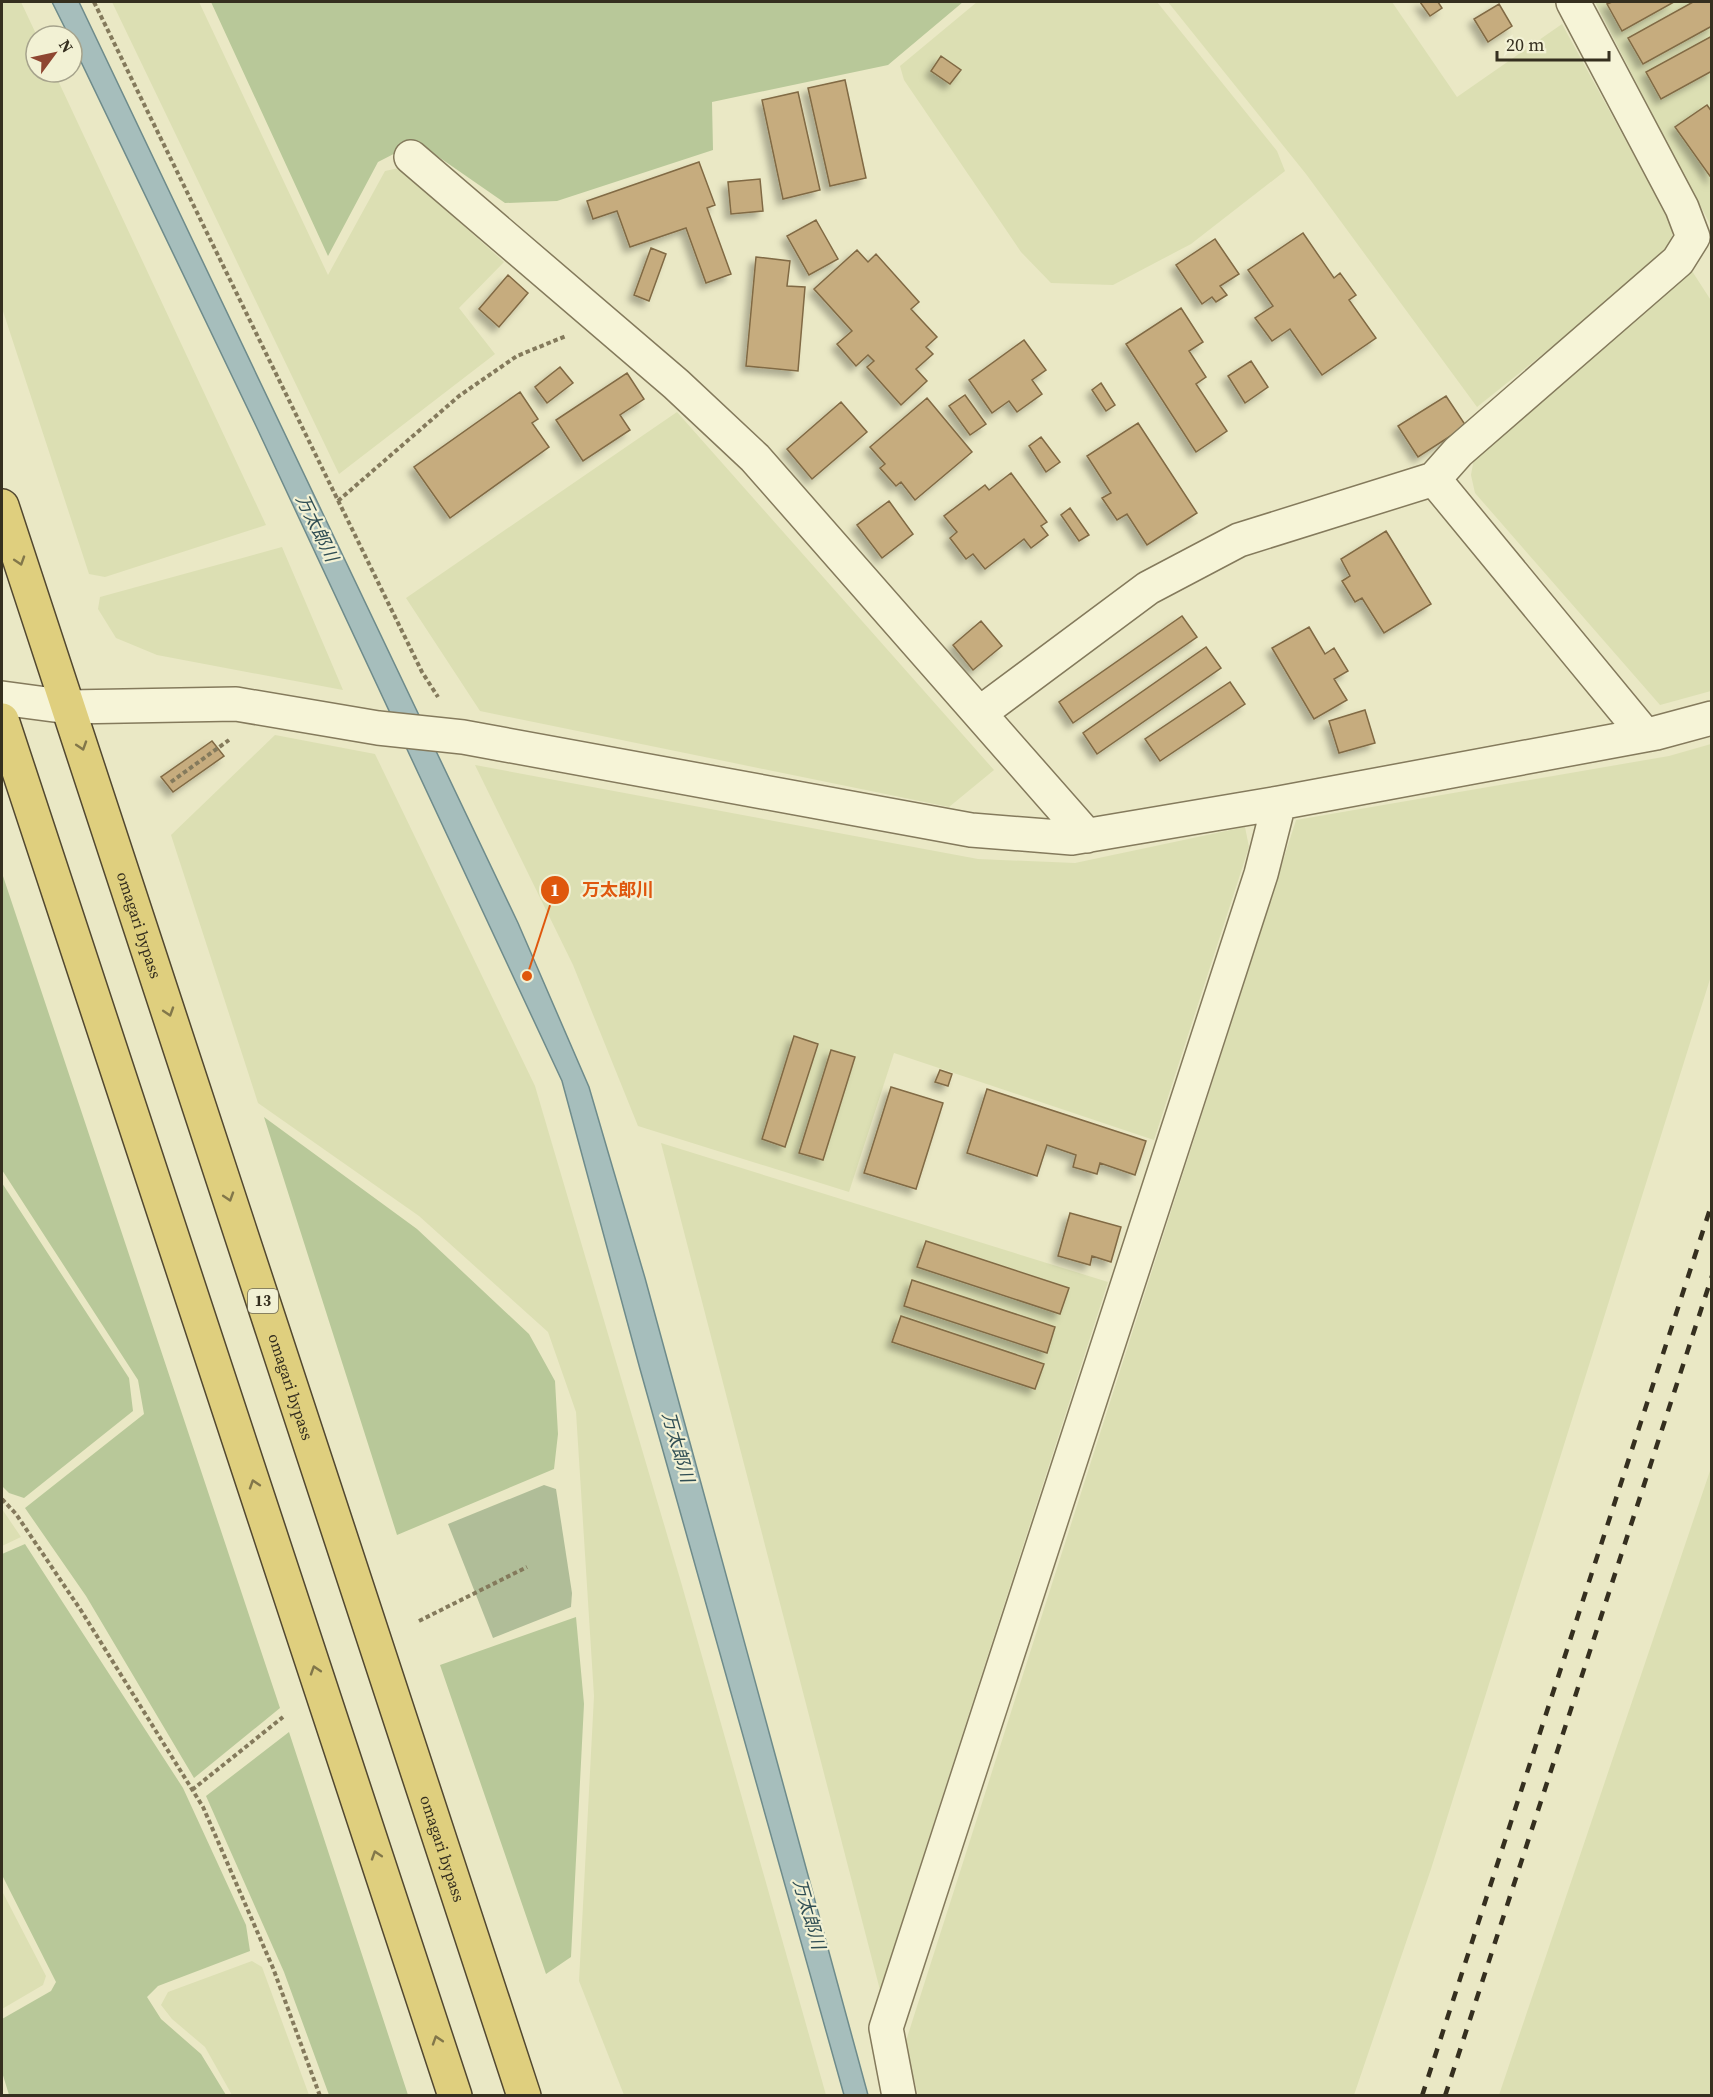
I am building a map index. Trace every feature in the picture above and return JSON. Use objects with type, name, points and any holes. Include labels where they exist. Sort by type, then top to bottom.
[{"type":"highway","name":"omagari bypass","points":[[2,506],[524,2096]]},
{"type":"highway","points":[[2,720],[455,2096]]},
{"type":"street","points":[[980,712],[1148,588],[1239,540],[1434,480],[1458,452],[1678,261],[1693,237],[1682,208],[1573,2]]},
{"type":"street","points":[[411,158],[676,384],[755,458],[1087,836]]},
{"type":"street","points":[[1434,480],[1645,735]]},
{"type":"street","points":[[2,698],[69,707],[236,704],[378,728],[462,737],[970,830],[1072,838],[1279,803],[1645,735],[1712,718]]},
{"type":"street","points":[[899,2096],[886,2028],[1261,874],[1279,803]]},
{"type":"path","points":[[94,2],[422,672],[462,737]]},
{"type":"path","points":[[338,501],[459,396],[517,357],[602,321]]},
{"type":"path","points":[[171,782],[213,753]]},
{"type":"path","points":[[2,1499],[16,1514],[82,1612],[202,1807],[273,1968],[320,2096]]},
{"type":"path","points":[[419,1622],[527,1567]]},
{"type":"path","points":[[192,1790],[283,1718]]},
{"type":"green space","points":[[2,2],[21,2],[31,24],[24,24],[24,84],[60,84],[266,525],[105,577],[89,574],[2,308]]},
{"type":"green space","points":[[112,2],[199,2],[328,275],[385,171],[399,168],[504,262],[459,308],[495,354],[339,474]]},
{"type":"green space","points":[[211,2],[963,2],[888,65],[712,102],[713,150],[557,201],[505,203],[417,142],[378,162],[328,256]]},
{"type":"green space","points":[[977,2],[1157,2],[1277,151],[1285,171],[1191,244],[1113,285],[1051,283],[1021,252],[904,80],[900,66]]},
{"type":"green space","points":[[1168,2],[1392,2],[1457,97],[1562,24],[1673,227],[1670,252],[1477,407],[1306,174]]},
{"type":"green space","points":[[1595,2],[1711,2],[1711,226],[1661,131]]},
{"type":"green space","points":[[1692,271],[1712,302],[1711,691],[1660,705],[1475,493],[1471,475],[1475,453]]},
{"type":"green space","points":[[677,412],[994,770],[949,807],[480,711],[406,598]]},
{"type":"green space","points":[[282,547],[343,690],[157,655],[116,638],[98,609],[100,597]]},
{"type":"green space","points":[[275,735],[375,754],[535,1086],[681,1582],[826,2095],[624,2095],[579,1981],[594,1696],[576,1412],[548,1332],[419,1216],[258,1103],[171,835]]},
{"type":"green space","points":[[1711,744],[1711,976],[1431,1869],[1354,2095],[918,2095],[905,2044],[1296,820],[1669,756]]},
{"type":"green space","points":[[475,765],[978,859],[1075,863],[1245,827],[1249,847],[1154,1140],[894,1053],[849,1192],[638,1126],[573,965]]},
{"type":"green space","points":[[2,873],[280,1708],[194,1778],[86,1596],[25,1508],[144,1414],[138,1380],[2,1170]]},
{"type":"green space","points":[[264,1117],[417,1229],[529,1334],[555,1381],[558,1434],[554,1469],[397,1535]]},
{"type":"green space","points":[[661,1143],[1108,1282],[880,1990]]},
{"type":"green space","points":[[2,1183],[129,1378],[133,1411],[24,1498],[9,1493],[2,1486]]},
{"type":"green space","points":[[1711,1468],[1711,2095],[1499,2095]]},
{"type":"green space","points":[[544,1485],[556,1489],[572,1593],[571,1607],[493,1638],[448,1524]]},
{"type":"green space","points":[[2,1509],[21,1537],[2,1546]]},
{"type":"green space","points":[[25,1544],[183,1788],[246,1925],[250,1951],[158,1986],[147,1997],[161,2019],[201,2054],[226,2095],[9,2095],[2,2072],[2,2019],[51,1991],[56,1982],[2,1875],[2,1554]]},
{"type":"green space","points":[[576,1617],[584,1704],[571,1957],[546,1974],[440,1665]]},
{"type":"green space","points":[[289,1732],[408,2095],[329,2095],[284,1972],[206,1796]]},
{"type":"green space","points":[[2,1891],[46,1976],[43,1985],[2,2009]]},
{"type":"green space","points":[[252,1961],[262,1967],[309,2095],[232,2095],[205,2047],[172,2019],[161,2005],[168,1992]]},
{"type":"water","points":[[52,2],[79,2],[518,923],[589,1087],[645,1278],[868,2095],[844,2095],[640,1369],[562,1081],[256,426],[84,68],[84,24],[63,24]]},
{"type":"building","points":[[1420,2],[1438,2],[1442,8],[1430,16]]},
{"type":"building","points":[[1612,2],[1674,2],[1622,31],[1607,4]]},
{"type":"building","points":[[1693,2],[1712,2],[1712,26],[1643,64],[1628,38]]},
{"type":"building","points":[[1499,4],[1512,26],[1488,42],[1474,19]]},
{"type":"building","points":[[1712,36],[1712,71],[1661,99],[1646,72]]},
{"type":"building","points":[[941,56],[961,70],[950,84],[931,71]]},
{"type":"building","points":[[845,80],[866,178],[830,186],[808,88]]},
{"type":"building","points":[[798,92],[820,190],[783,199],[762,100]]},
{"type":"building","points":[[1707,105],[1712,112],[1712,179],[1675,127]]},
{"type":"building","points":[[699,162],[715,205],[707,208],[731,274],[706,283],[686,228],[630,247],[617,211],[593,219],[587,201]]},
{"type":"building","points":[[760,179],[763,211],[731,214],[728,182]]},
{"type":"building","points":[[816,220],[838,259],[809,275],[787,236]]},
{"type":"building","points":[[1303,233],[1334,278],[1340,273],[1356,295],[1349,300],[1376,338],[1322,375],[1290,329],[1272,341],[1255,318],[1273,306],[1248,270]]},
{"type":"building","points":[[1215,239],[1239,274],[1220,286],[1227,295],[1216,302],[1212,297],[1202,304],[1176,265]]},
{"type":"building","points":[[651,248],[666,254],[649,301],[634,295]]},
{"type":"building","points":[[857,250],[868,262],[876,254],[919,302],[911,309],[937,337],[926,347],[933,354],[916,369],[927,381],[901,405],[867,367],[874,361],[868,355],[856,366],[837,344],[852,331],[814,289]]},
{"type":"building","points":[[756,257],[790,261],[787,286],[805,287],[798,371],[746,366]]},
{"type":"building","points":[[508,275],[528,293],[499,327],[479,309]]},
{"type":"building","points":[[1181,308],[1203,342],[1189,351],[1206,377],[1196,384],[1227,431],[1196,452],[1126,344]]},
{"type":"building","points":[[1024,340],[1046,370],[1032,380],[1042,394],[1017,412],[1009,401],[992,413],[969,380]]},
{"type":"building","points":[[1251,361],[1268,387],[1245,403],[1228,376]]},
{"type":"building","points":[[560,367],[573,383],[547,403],[535,387]]},
{"type":"building","points":[[627,373],[644,399],[620,415],[630,430],[583,461],[556,420]]},
{"type":"building","points":[[1101,383],[1115,405],[1106,411],[1092,390]]},
{"type":"building","points":[[520,392],[538,419],[532,423],[549,447],[450,518],[414,467]]},
{"type":"building","points":[[965,395],[986,424],[970,435],[949,406]]},
{"type":"building","points":[[1446,396],[1466,426],[1418,457],[1398,426]]},
{"type":"building","points":[[927,398],[972,452],[915,500],[901,482],[896,486],[880,468],[885,464],[870,447]]},
{"type":"building","points":[[841,402],[867,432],[812,479],[787,449]]},
{"type":"building","points":[[1138,423],[1197,513],[1147,545],[1127,514],[1117,520],[1102,498],[1111,493],[1087,456]]},
{"type":"building","points":[[1041,437],[1060,462],[1046,472],[1029,446]]},
{"type":"building","points":[[1011,473],[1047,522],[1041,526],[1048,535],[1031,548],[1024,539],[985,569],[973,554],[966,559],[950,538],[957,532],[944,516],[985,485],[989,490]]},
{"type":"building","points":[[889,501],[913,534],[882,558],[857,525]]},
{"type":"building","points":[[1070,508],[1089,535],[1079,541],[1061,515]]},
{"type":"building","points":[[1386,531],[1431,604],[1384,633],[1362,598],[1355,602],[1342,581],[1350,576],[1341,559]]},
{"type":"building","points":[[1182,616],[1197,637],[1073,723],[1059,702]]},
{"type":"building","points":[[981,621],[1002,646],[973,670],[953,645]]},
{"type":"building","points":[[1309,627],[1325,654],[1334,648],[1348,671],[1334,679],[1347,700],[1314,719],[1272,648]]},
{"type":"building","points":[[1206,647],[1221,668],[1097,754],[1083,733]]},
{"type":"building","points":[[1230,682],[1245,704],[1160,761],[1145,739]]},
{"type":"building","points":[[1365,710],[1375,743],[1339,753],[1329,721]]},
{"type":"building","points":[[212,741],[224,756],[173,792],[161,777]]},
{"type":"building","points":[[794,1036],[818,1044],[785,1147],[762,1139]]},
{"type":"building","points":[[831,1050],[855,1057],[823,1160],[799,1153]]},
{"type":"building","points":[[940,1070],[952,1074],[948,1086],[935,1082]]},
{"type":"building","points":[[891,1087],[943,1103],[916,1189],[864,1173]]},
{"type":"building","points":[[987,1089],[1146,1141],[1135,1175],[1100,1163],[1097,1174],[1073,1167],[1076,1155],[1047,1145],[1037,1176],[967,1153]]},
{"type":"building","points":[[1070,1213],[1121,1227],[1111,1262],[1092,1256],[1090,1265],[1058,1256]]},
{"type":"building","points":[[926,1241],[1069,1288],[1060,1314],[917,1267]]},
{"type":"building","points":[[912,1280],[1055,1327],[1047,1353],[904,1306]]},
{"type":"building","points":[[901,1316],[1044,1364],[1035,1389],[892,1342]]},
{"type":"railway","points":[[1422,2096],[1712,1203]]},
{"type":"railway","points":[[1445,2096],[1712,1276]]},
{"type":"place","name":"万太郎川","points":[[527,976]]}]
